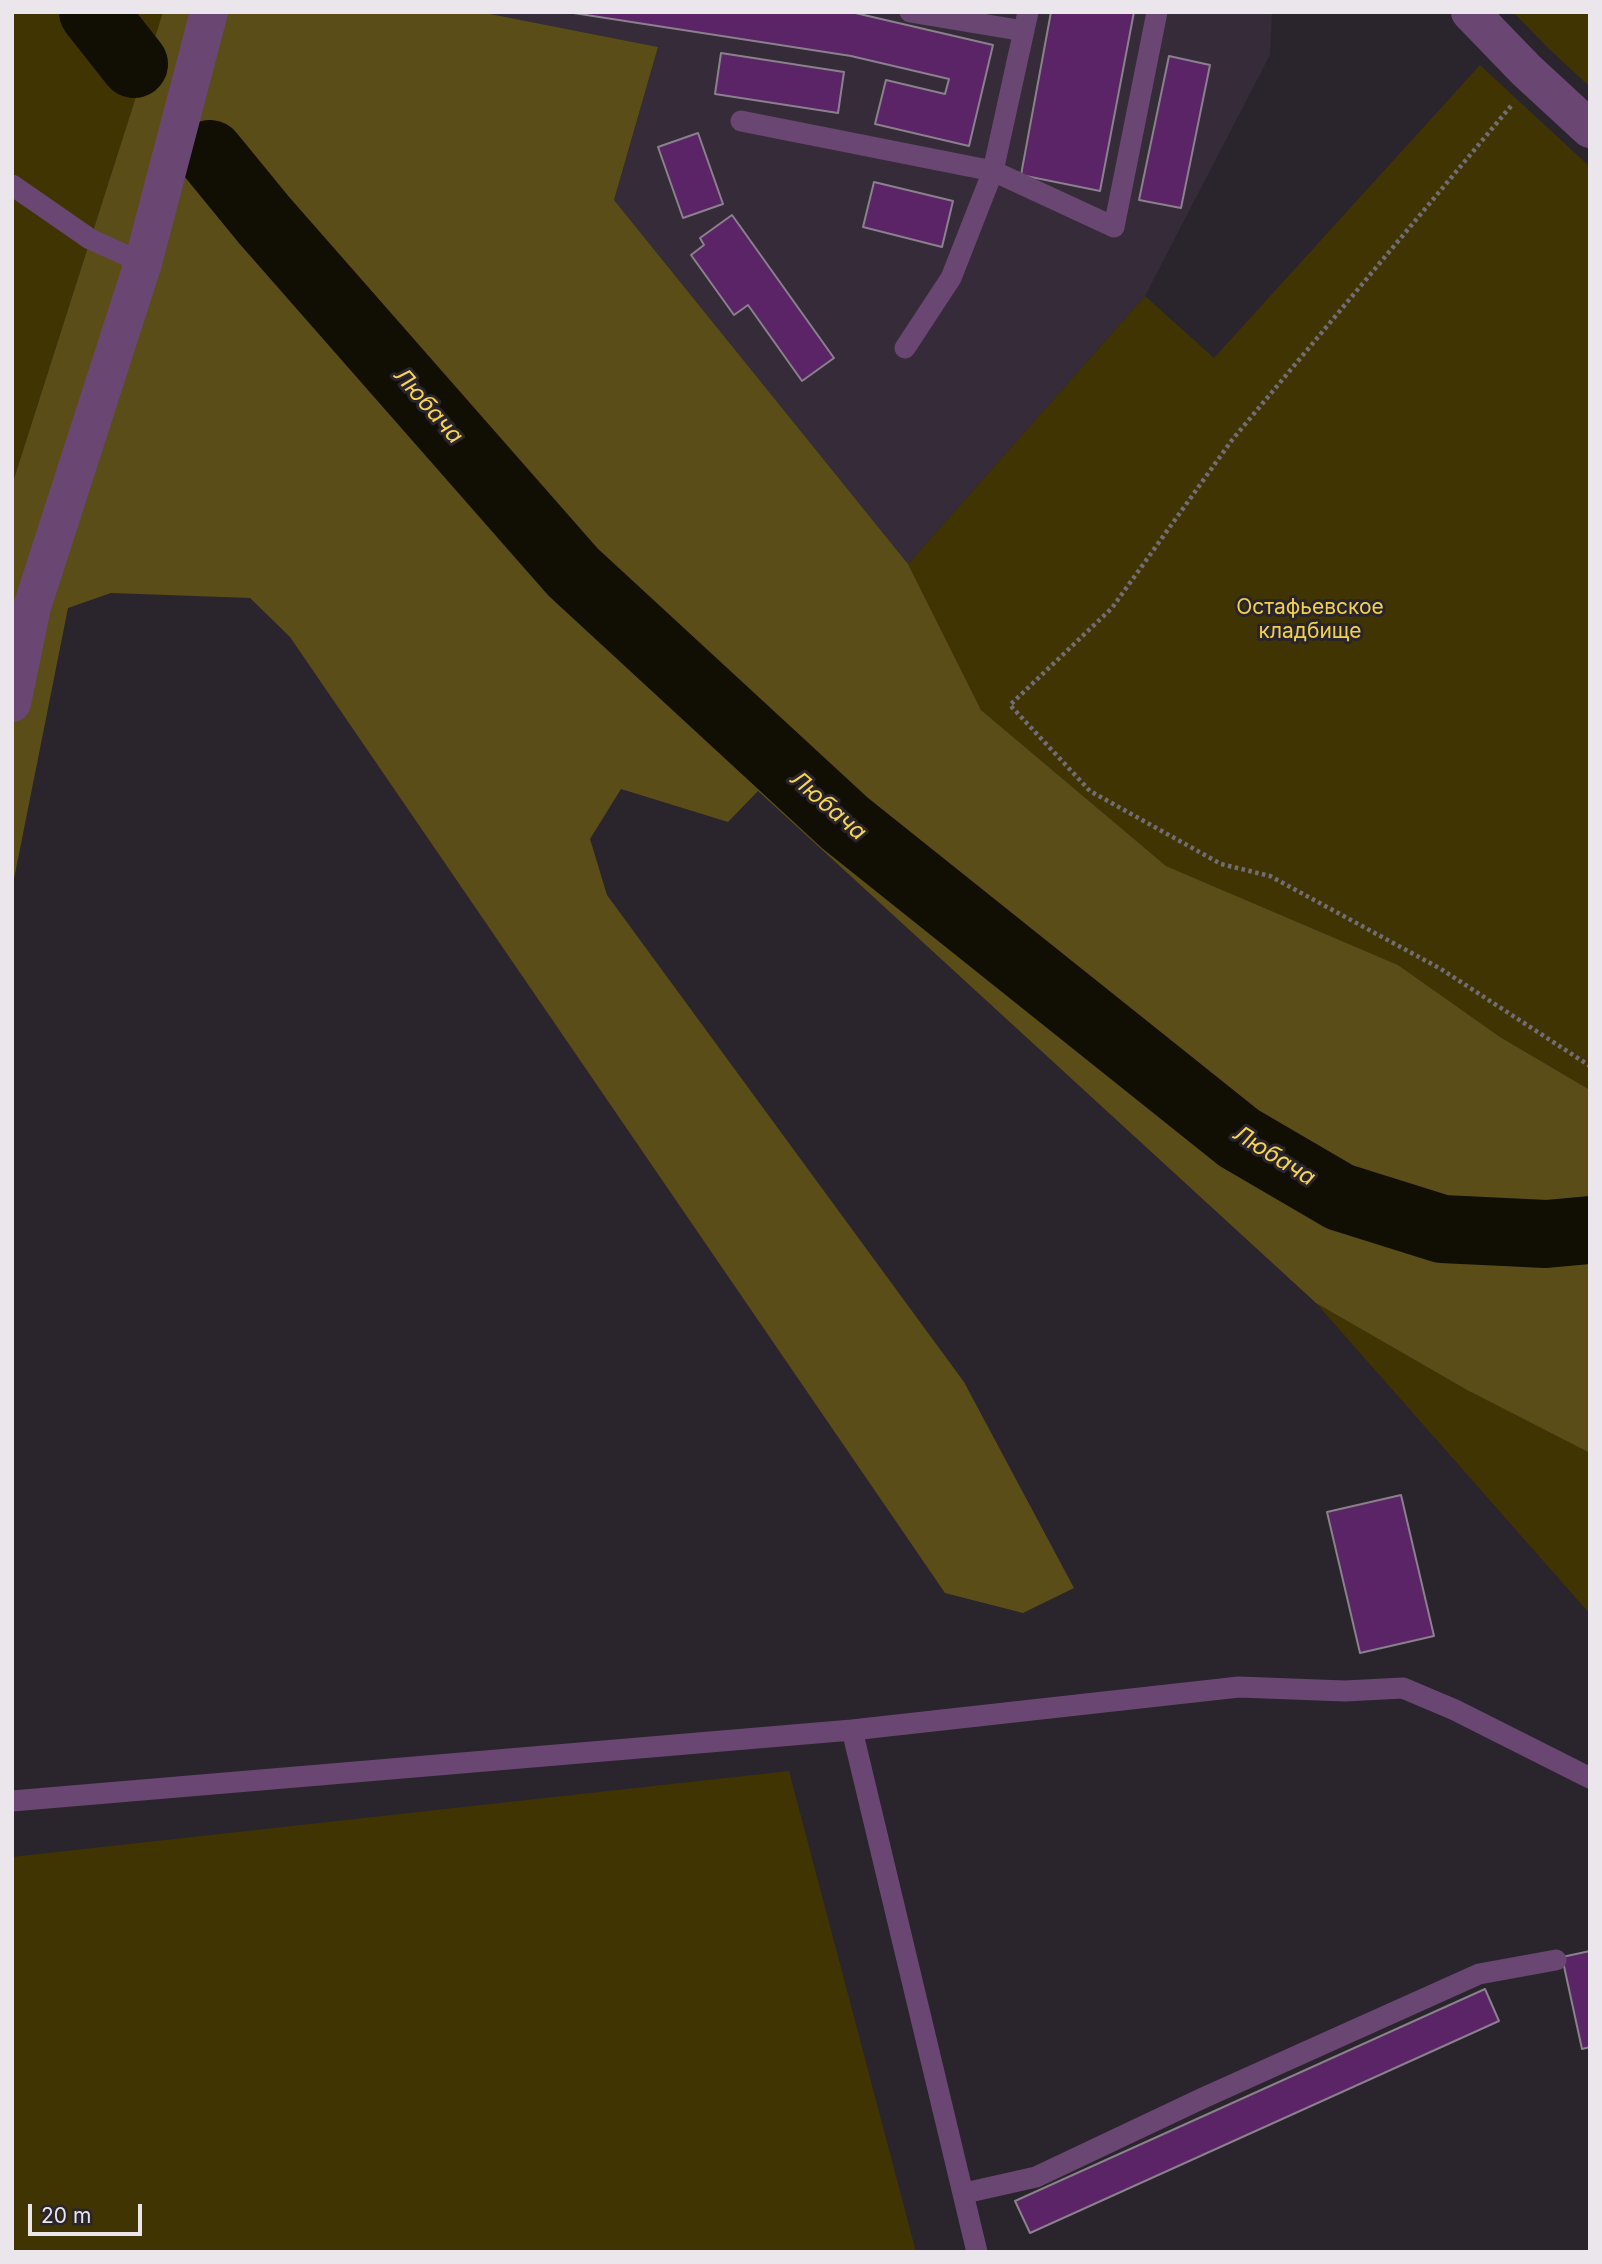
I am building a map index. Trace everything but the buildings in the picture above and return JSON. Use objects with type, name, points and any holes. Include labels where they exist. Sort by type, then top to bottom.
[{"type":"street","points":[[12,703],[32,607],[143,263],[209,12]]},
{"type":"street","points":[[1470,12],[1526,70],[1590,129]]},
{"type":"lane","points":[[905,348],[951,278],[993,171],[1026,22],[910,12]]},
{"type":"lane","points":[[741,121],[993,171],[1114,227],[1157,12]]},
{"type":"lane","points":[[12,185],[90,239],[143,263]]},
{"type":"lane","points":[[12,1801],[852,1731],[1240,1687],[1345,1690],[1404,1688],[1455,1710],[1590,1778]]},
{"type":"lane","points":[[852,1731],[978,2252]]},
{"type":"lane","points":[[965,2193],[1036,2178],[1225,2088],[1479,1974],[1556,1960]]},
{"type":"path","points":[[1517,99],[1232,440],[1112,608],[1010,705],[1090,791],[1221,864],[1270,876],[1441,969],[1590,1066]]},
{"type":"shaded area","points":[[163,12],[480,12],[658,47],[614,200],[908,564],[981,710],[1166,866],[1398,965],[1500,1037],[1590,1090],[1590,1453],[1467,1390],[1316,1303],[758,791],[728,822],[621,789],[590,839],[607,895],[964,1382],[1074,1588],[1023,1613],[945,1593],[290,637],[250,598],[111,593],[68,608],[12,889],[12,485]]},
{"type":"shaded area","points":[[480,12],[1272,12],[1270,55],[1145,296],[908,564],[614,200],[658,47]]},
{"type":"green space","points":[[12,12],[163,12],[12,485]]},
{"type":"green space","points":[[1513,12],[1590,12],[1590,87],[1548,48]]},
{"type":"green space","name":"Остафьевское кладбище","points":[[1480,65],[1590,167],[1590,1090],[1500,1037],[1398,965],[1166,866],[981,710],[908,564],[1145,296],[1214,358]]},
{"type":"green space","points":[[1316,1303],[1467,1390],[1590,1453],[1590,1614]]},
{"type":"green space","points":[[789,1771],[916,2252],[12,2252],[12,1857]]},
{"type":"waterway","name":"Любача","points":[[93,12],[134,64]]},
{"type":"waterway","name":"Любача","points":[[210,154],[264,220],[573,572],[845,823],[1239,1138],[1340,1197],[1442,1229],[1546,1234],[1590,1230]]}]
